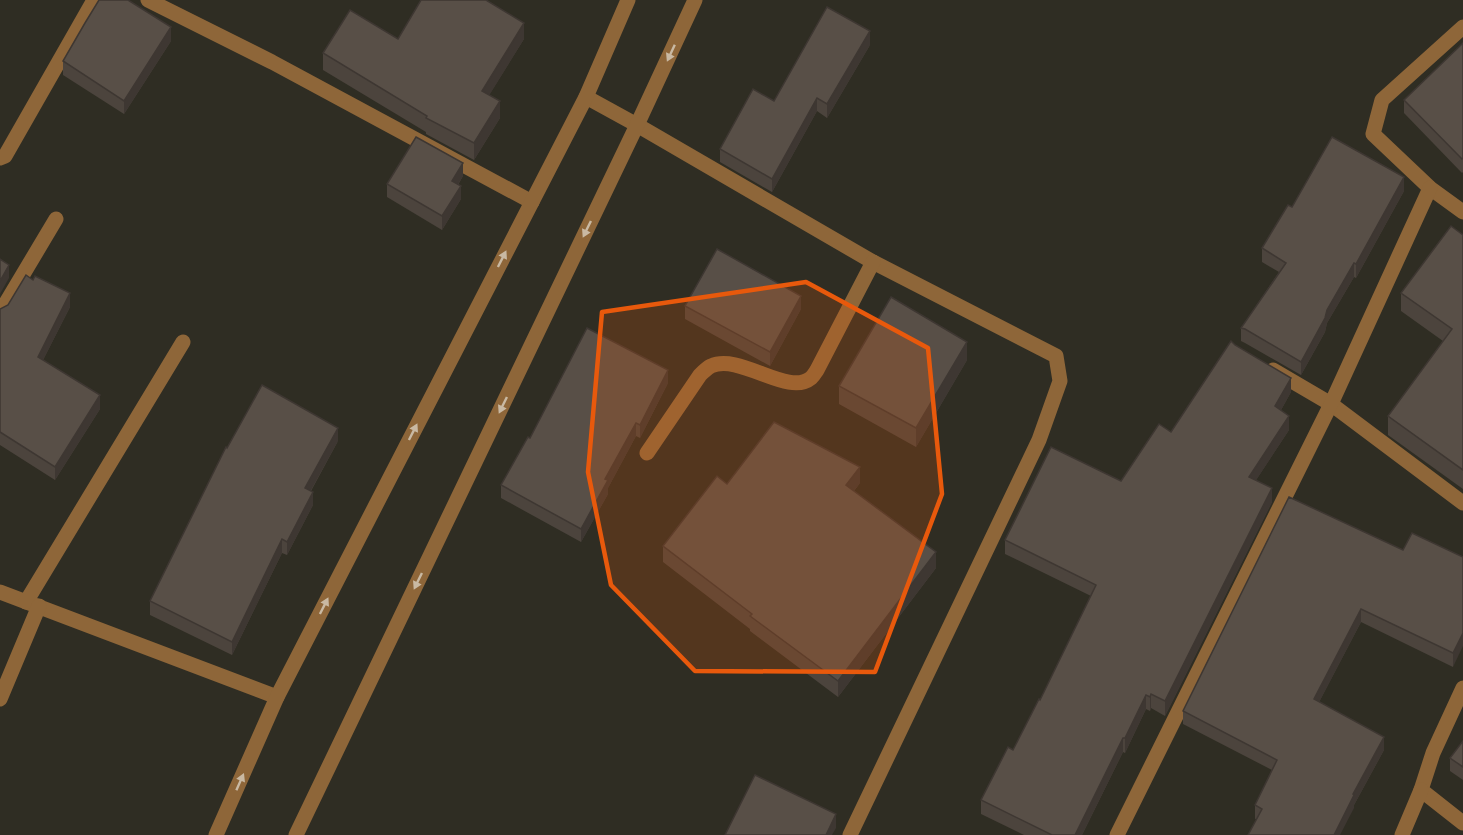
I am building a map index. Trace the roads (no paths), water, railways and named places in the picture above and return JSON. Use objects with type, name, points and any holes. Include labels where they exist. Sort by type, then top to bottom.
[{"type":"street","points":[[0,158],[5,156],[94,0]]},
{"type":"street","points":[[148,0],[272,63],[532,202]]},
{"type":"street","points":[[216,835],[277,697],[586,97],[628,0]]},
{"type":"street","points":[[296,835],[638,125],[695,0]]},
{"type":"street","points":[[1463,27],[1382,100],[1373,134],[1430,188],[1463,212]]},
{"type":"street","points":[[586,97],[873,262],[1056,356],[1060,381],[1039,440],[849,835]]},
{"type":"street","points":[[1117,835],[1331,404],[1430,188]]},
{"type":"street","points":[[0,313],[56,219]]},
{"type":"street","points":[[647,453],[700,375],[710,366],[723,363],[788,382],[810,379],[818,370],[873,262]]},
{"type":"street","points":[[0,699],[33,604],[183,342]]},
{"type":"street","points":[[1260,363],[1331,404],[1463,503]]},
{"type":"street","points":[[0,592],[277,697]]},
{"type":"street","points":[[1402,835],[1421,790],[1433,753],[1463,688]]},
{"type":"street","points":[[1421,790],[1463,823]]}]
